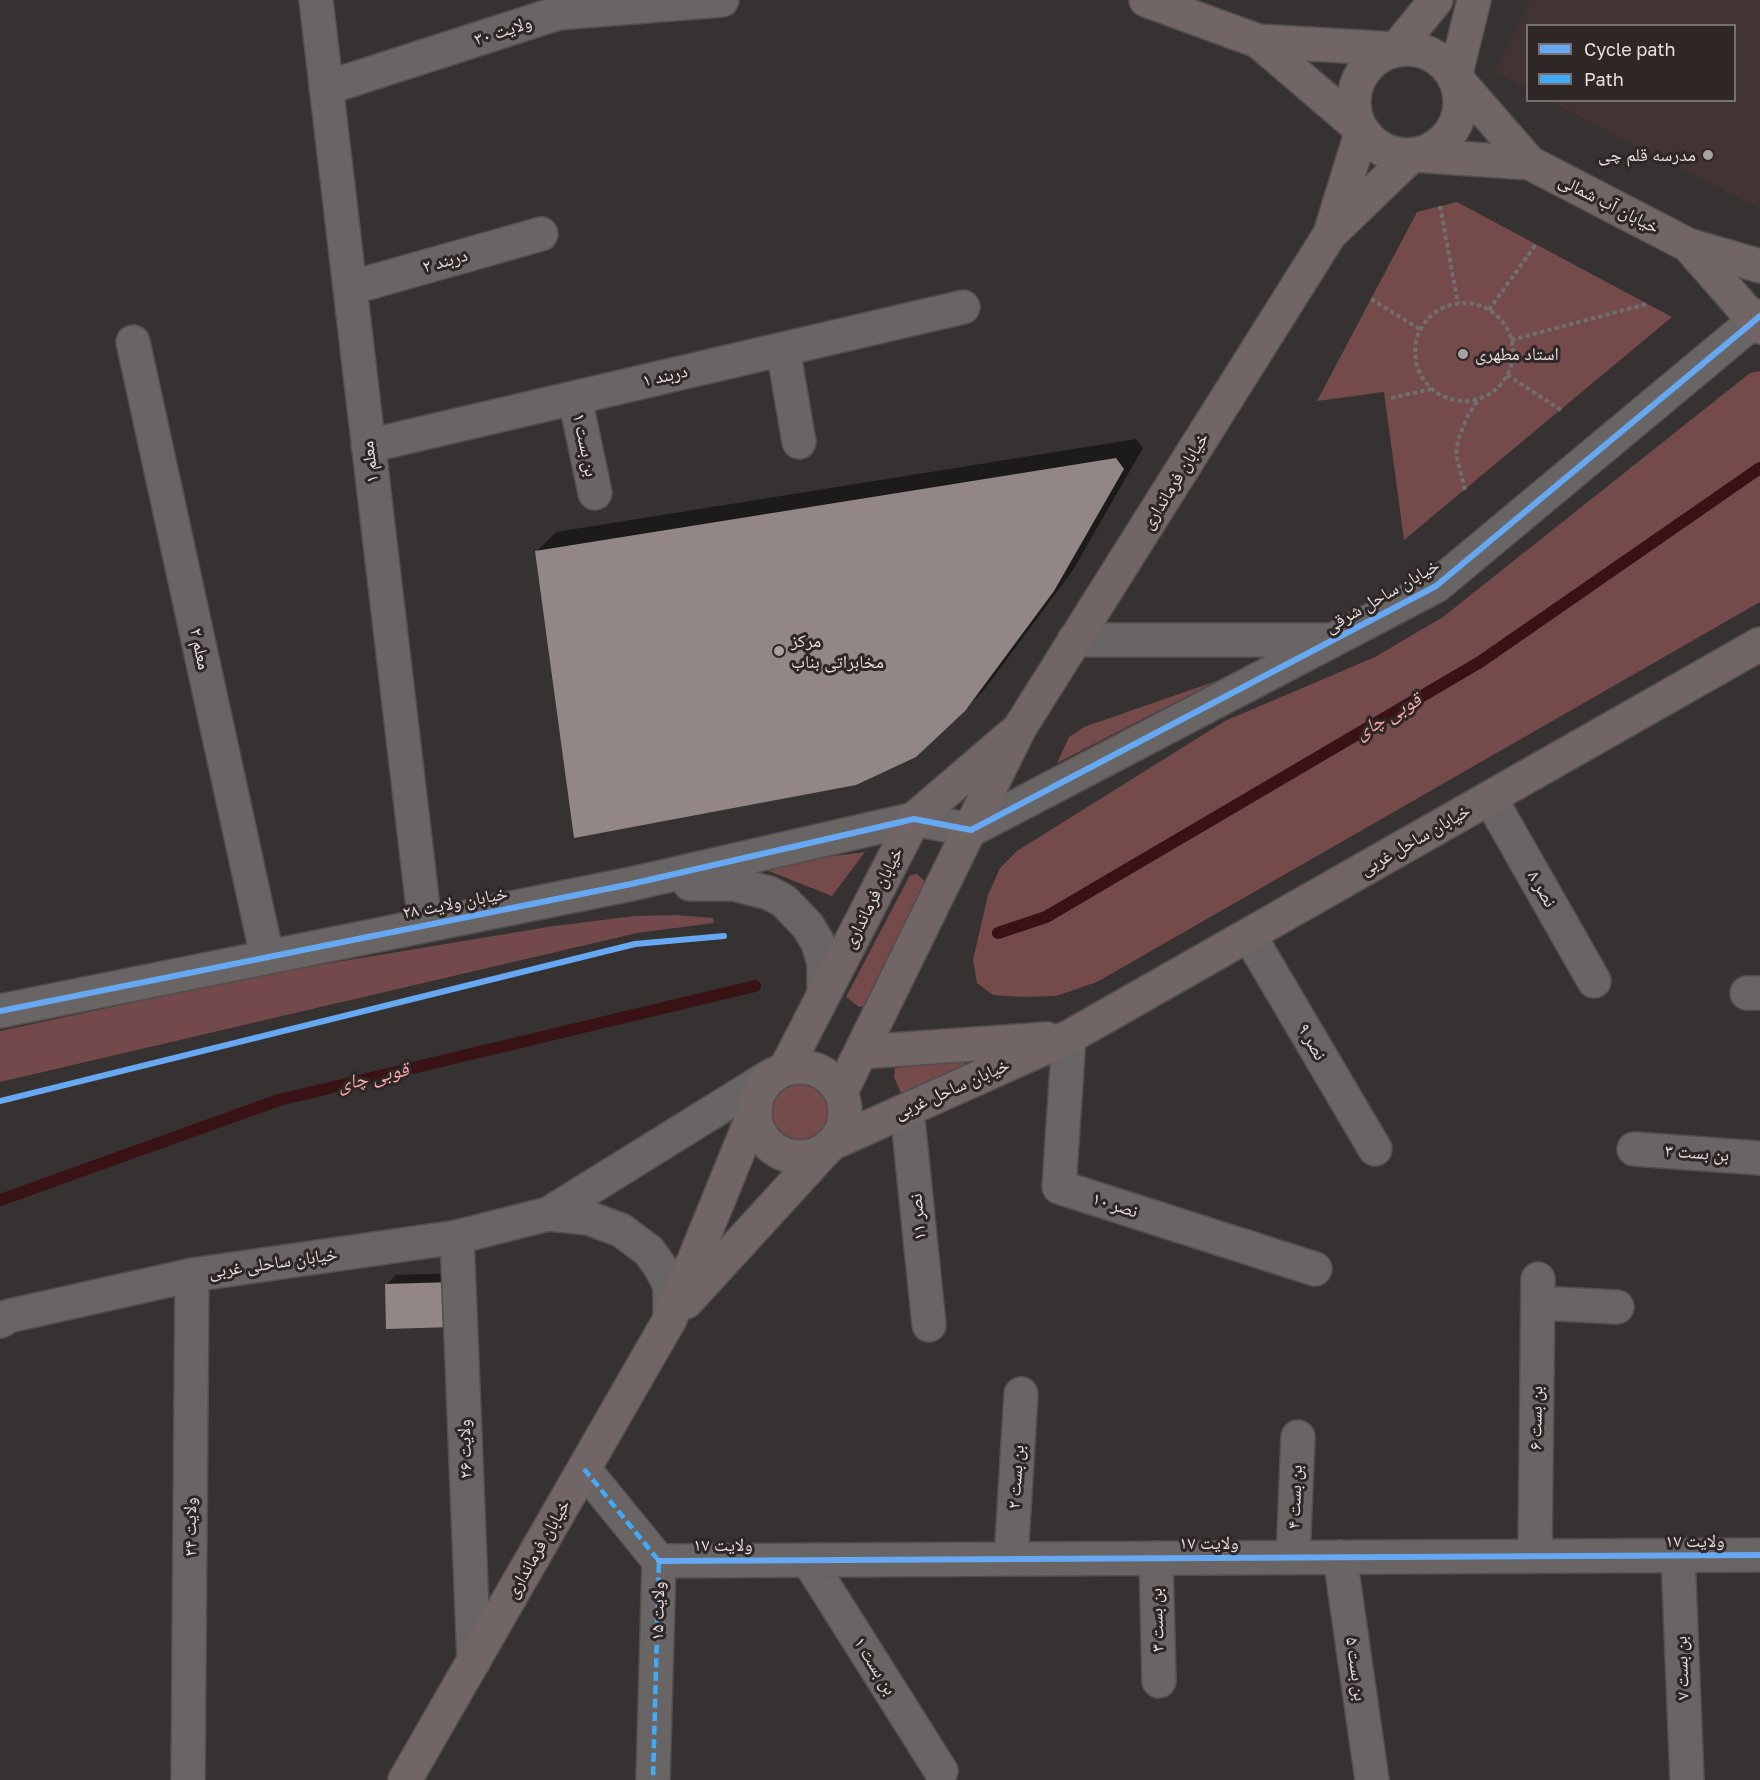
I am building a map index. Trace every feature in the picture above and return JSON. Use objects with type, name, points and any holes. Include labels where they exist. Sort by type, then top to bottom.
[{"type":"main road","points":[[1146,0],[1258,41],[1396,49],[1414,48],[1430,53],[1444,63],[1455,77],[1460,93],[1460,111],[1454,128],[1442,142],[1427,152],[1412,155],[1397,154],[1383,149],[1258,41]]},
{"type":"main road","points":[[1362,130],[1354,102],[1361,75],[1382,54],[1396,49],[1436,0]]},
{"type":"main road","points":[[1455,77],[1474,0]]},
{"type":"main road","name":"خیابان آب شمالی","points":[[1455,77],[1530,163],[1688,245],[1760,266]]},
{"type":"main road","name":"خیابان فرمانداری","points":[[1330,234],[1362,130]]},
{"type":"main road","name":"خیابان آب شمالی","points":[[1412,155],[1530,163]]},
{"type":"main road","name":"خیابان فرمانداری","points":[[841,1092],[1019,729],[1330,234],[1412,155]]},
{"type":"main road","name":"خیابان آب شمالی","points":[[1688,245],[1758,322]]},
{"type":"main road","name":"خیابان ساحل غربی","points":[[830,1146],[1069,1037],[1760,644]]},
{"type":"main road","name":"خیابان فرمانداری","points":[[779,1071],[824,993],[914,819],[1019,729]]},
{"type":"main road","name":"خیابان ساحل غربی","points":[[861,1052],[1069,1037]]},
{"type":"main road","points":[[812,1068],[834,1081],[841,1092],[845,1105],[845,1119],[830,1146],[798,1158],[773,1149],[756,1126],[754,1113],[756,1098],[779,1071],[812,1068]]},
{"type":"main road","name":"خیابان فرمانداری","points":[[405,1780],[670,1319],[754,1113]]},
{"type":"main road","name":"خیابان فرمانداری","points":[[670,1319],[830,1146]]},
{"type":"street","name":"معلم ۱","points":[[316,0],[424,924]]},
{"type":"street","name":"ولایت ۳۰","points":[[326,88],[558,13],[722,0]]},
{"type":"street","name":"دربند ۲","points":[[350,288],[541,234]]},
{"type":"street","name":"دربند ۱","points":[[368,446],[963,307]]},
{"type":"street","name":"خیابان ساحل شرقی","points":[[971,830],[1337,640],[1436,586],[1758,322]]},
{"type":"street","name":"معلم ۲","points":[[133,342],[267,956]]},
{"type":"street","points":[[783,349],[799,442]]},
{"type":"street","name":"بن بست ۱","points":[[575,398],[595,493]]},
{"type":"street","name":"خیابان ساحل شرقی","points":[[1074,640],[1337,640]]},
{"type":"street","name":"نصر ۸","points":[[1490,798],[1594,981]]},
{"type":"street","points":[[914,819],[971,830]]},
{"type":"street","name":"خیابان ولایت ۲۸","points":[[0,1011],[631,884],[914,819]]},
{"type":"street","name":"خیابان ولایت ۲۸","points":[[631,884],[734,884],[769,893],[784,901],[808,926],[818,943],[824,963],[824,993]]},
{"type":"street","name":"نصر ۹","points":[[1249,935],[1375,1149]]},
{"type":"street","name":"نصر ۱۰","points":[[1069,1037],[1059,1187],[1315,1269]]},
{"type":"street","name":"خیابان ساحلی غربی","points":[[0,1321],[192,1275],[457,1237],[548,1214],[779,1071]]},
{"type":"street","name":"نصر ۱۱","points":[[907,1110],[929,1325]]},
{"type":"street","name":"بن بست ۳","points":[[1634,1149],[1760,1158]]},
{"type":"street","name":"خیابان ساحلی غربی","points":[[548,1214],[588,1218],[621,1230],[649,1251],[670,1286],[670,1319]]},
{"type":"street","name":"ولایت ۲۶","points":[[457,1237],[474,1661]]},
{"type":"street","name":"ولایت ۲۴","points":[[188,1780],[192,1275]]},
{"type":"street","name":"بن بست ۶","points":[[1535,1556],[1538,1291],[1617,1307]]},
{"type":"street","name":"بن بست ۲","points":[[1011,1559],[1021,1394]]},
{"type":"street","name":"بن بست ۴","points":[[1293,1558],[1298,1437]]},
{"type":"street","name":"ولایت ۱۵","points":[[584,1469],[659,1561],[653,1780]]},
{"type":"street","name":"ولایت ۱۷","points":[[659,1561],[1760,1555]]},
{"type":"street","name":"بن بست ۷","points":[[1678,1556],[1687,1780]]},
{"type":"street","name":"بن بست ۵","points":[[1340,1557],[1372,1780]]},
{"type":"street","name":"بن بست ۳","points":[[1156,1558],[1159,1681]]},
{"type":"street","name":"بن بست ۱","points":[[808,1560],[941,1772]]},
{"type":"path","points":[[1440,206],[1458,304]]},
{"type":"path","points":[[1489,310],[1536,244]]},
{"type":"path","points":[[1371,299],[1421,330]]},
{"type":"path","points":[[1458,304],[1474,304],[1489,310],[1501,320],[1514,350],[1507,375],[1492,393],[1478,400],[1462,401],[1446,398],[1432,389],[1422,377],[1417,362],[1416,346],[1421,330],[1430,318],[1443,308],[1458,304]]},
{"type":"path","points":[[1511,340],[1647,304]]},
{"type":"path","points":[[1507,375],[1561,410]]},
{"type":"path","points":[[1391,398],[1432,389]]},
{"type":"path","points":[[1465,490],[1456,455],[1458,440],[1467,417],[1478,400]]},
{"type":"shaded area","name":"مدرسه قلم چی","points":[[1531,0],[1760,0],[1760,209],[1552,102],[1736,102],[1736,24],[1526,24],[1526,88],[1495,72]]},
{"type":"shaded area","points":[[1457,202],[1672,317],[1404,540],[1384,392],[1317,401],[1417,212]]},
{"type":"shaded area","points":[[1760,371],[1760,602],[1097,982],[1056,996],[1022,997],[993,995],[977,983],[973,960],[988,895],[1000,868],[1017,851],[1225,721],[1375,657],[1443,617],[1750,373]]},
{"type":"shaded area","points":[[1219,680],[1057,763],[1069,737],[1084,727]]},
{"type":"shaded area","points":[[865,852],[832,896],[756,866]]},
{"type":"shaded area","points":[[917,874],[929,885],[866,1006],[859,1007],[846,997],[910,875]]},
{"type":"shaded area","points":[[675,915],[713,918],[714,923],[637,933],[0,1082],[0,1031],[271,973],[554,926],[635,916]]},
{"type":"shaded area","points":[[963,1057],[965,1067],[902,1096],[894,1077],[895,1068]]},
{"type":"shaded area","points":[[793,1078],[807,1078],[819,1083],[829,1093],[834,1112],[829,1131],[819,1141],[807,1146],[793,1146],[781,1141],[771,1131],[766,1119],[766,1105],[771,1093],[781,1083]]},
{"type":"building","name":"مرکز مخابراتی بناب","points":[[1116,458],[1124,469],[1054,591],[965,711],[916,757],[856,785],[574,838],[535,551]]},
{"type":"building","points":[[453,1282],[454,1327],[386,1329],[385,1284]]},
{"type":"waterway","name":"قوبی چای","points":[[998,933],[1046,917],[1480,662],[1760,468]]},
{"type":"waterway","name":"قوبی چای","points":[[0,1200],[279,1100],[755,986]]},
{"type":"marked path","points":[[584,1469],[659,1561],[653,1780]]},
{"type":"cycle path","points":[[0,1011],[631,884],[914,819],[971,830],[1436,586],[1760,316]]},
{"type":"cycle path","points":[[0,1101],[635,944],[724,936]]},
{"type":"cycle path","points":[[659,1561],[1760,1555]]},
{"type":"place","name":"مدرسه قلم چی","points":[[1708,155]]},
{"type":"place","name":"استاد مطهری","points":[[1463,354]]},
{"type":"place","name":"مرکز مخابراتی بناب","points":[[779,651]]}]
